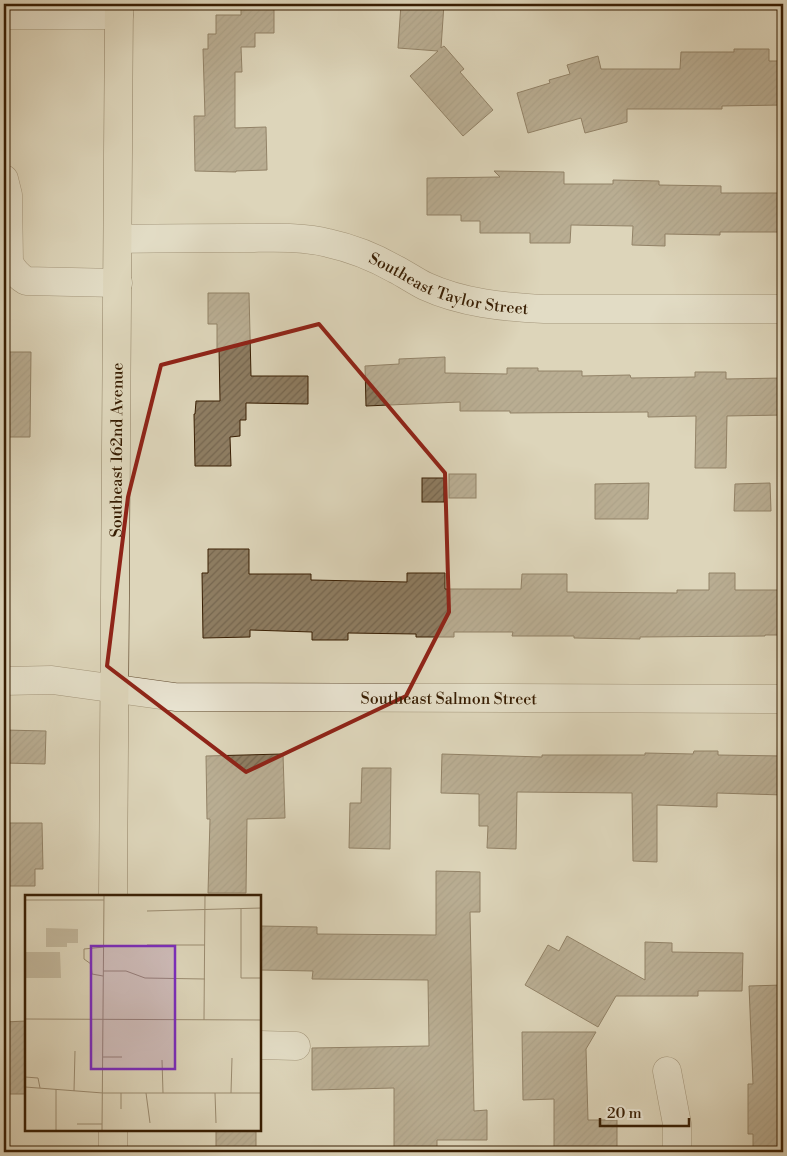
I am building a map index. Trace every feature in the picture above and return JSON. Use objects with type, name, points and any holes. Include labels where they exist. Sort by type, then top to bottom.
[{"type":"main road","name":"Southeast 162nd Avenue","points":[[113,895],[119,9]]},
{"type":"main road","points":[[112,1152],[113,1131]]},
{"type":"street","points":[[4,15],[119,9]]},
{"type":"street","points":[[4,179],[8,195],[9,262],[12,270],[26,281],[118,283]]},
{"type":"street","name":"Southeast Taylor Street","points":[[118,238],[287,238],[325,242],[372,257],[425,286],[479,303],[511,307],[544,309],[783,309]]},
{"type":"street","points":[[4,681],[52,680],[115,689]]},
{"type":"street","name":"Southeast Salmon Street","points":[[115,689],[175,697],[783,699]]},
{"type":"street","points":[[261,1045],[296,1046]]},
{"type":"street","points":[[667,1071],[677,1124],[677,1152]]},
{"type":"highlighted area","points":[[319,324],[445,473],[449,612],[406,696],[246,772],[107,666],[128,497],[161,365]]},
{"type":"building","points":[[401,4],[444,4],[441,48],[444,46],[464,69],[460,72],[493,110],[463,136],[410,76],[438,51],[398,48]]},
{"type":"building","points":[[274,8],[274,33],[255,33],[255,47],[241,47],[242,72],[235,72],[235,128],[266,127],[267,170],[236,172],[195,171],[194,116],[205,116],[203,49],[208,49],[208,34],[216,34],[216,15],[241,15],[241,9]]},
{"type":"building","points":[[734,49],[769,49],[769,61],[783,61],[783,105],[722,106],[722,109],[627,109],[627,122],[585,133],[581,118],[528,133],[517,93],[550,83],[549,80],[570,74],[567,65],[598,56],[601,69],[680,69],[681,52],[734,52]]},
{"type":"building","points":[[494,171],[564,172],[564,184],[613,184],[613,180],[659,181],[659,185],[721,186],[721,193],[783,193],[783,232],[720,232],[720,235],[665,234],[665,246],[632,245],[633,226],[571,225],[570,243],[530,243],[530,233],[480,233],[480,221],[461,221],[461,215],[427,215],[427,178],[500,177]]},
{"type":"building","points":[[208,293],[249,293],[251,376],[308,376],[308,404],[246,403],[246,420],[240,420],[240,436],[230,437],[231,466],[195,466],[194,414],[196,401],[220,401],[217,324],[208,324]]},
{"type":"building","points":[[4,352],[31,352],[30,437],[4,437]]},
{"type":"building","points":[[445,357],[445,373],[507,374],[507,368],[538,368],[538,371],[582,371],[582,376],[630,375],[631,378],[695,377],[695,372],[726,372],[726,379],[783,378],[783,415],[727,416],[726,468],[695,468],[696,416],[648,417],[648,412],[510,413],[510,411],[460,411],[460,402],[366,406],[365,366],[399,364],[399,359]]},
{"type":"building","points":[[449,474],[476,474],[476,498],[449,498]]},
{"type":"building","points":[[422,478],[444,478],[444,502],[422,502]]},
{"type":"building","points":[[649,483],[648,519],[595,519],[595,484]]},
{"type":"building","points":[[770,483],[771,511],[734,511],[735,484]]},
{"type":"building","points":[[208,549],[249,549],[249,574],[311,574],[311,580],[407,582],[407,573],[445,573],[445,589],[521,589],[522,574],[567,574],[567,592],[677,593],[677,590],[709,590],[709,573],[735,573],[735,590],[783,590],[783,635],[640,637],[640,639],[512,636],[513,632],[454,632],[454,637],[416,637],[416,634],[348,633],[348,640],[312,640],[312,632],[250,630],[250,637],[203,638],[202,573],[208,573]]},
{"type":"building","points":[[4,730],[46,731],[45,764],[4,763]]},
{"type":"building","points":[[694,751],[718,751],[718,755],[783,756],[783,795],[717,793],[717,807],[657,805],[657,862],[633,861],[632,793],[517,792],[516,849],[487,848],[488,826],[479,826],[479,794],[441,793],[442,754],[542,757],[542,755],[693,754]]},
{"type":"building","points":[[283,754],[285,818],[247,819],[246,893],[208,893],[210,819],[207,819],[206,756]]},
{"type":"building","points":[[362,768],[391,768],[390,849],[349,848],[350,803],[361,803]]},
{"type":"building","points":[[4,823],[42,823],[43,869],[35,869],[35,886],[4,886]]},
{"type":"building","points":[[436,871],[480,872],[480,912],[470,912],[474,1111],[487,1110],[487,1140],[437,1140],[437,1152],[394,1152],[394,1088],[312,1090],[312,1048],[429,1046],[428,980],[312,979],[313,971],[261,970],[261,926],[317,927],[317,934],[436,935]]},
{"type":"building","points":[[567,936],[645,980],[645,942],[672,943],[672,952],[743,953],[742,991],[698,991],[698,996],[616,996],[598,1027],[525,985],[548,945],[559,951]]},
{"type":"building","points":[[783,985],[783,1152],[753,1152],[753,1134],[748,1134],[748,1084],[753,1084],[749,986]]},
{"type":"building","points":[[25,1021],[25,1094],[4,1094],[4,1022]]},
{"type":"building","points":[[522,1032],[596,1032],[586,1049],[588,1120],[617,1120],[617,1152],[554,1152],[554,1099],[523,1100]]},
{"type":"building","points":[[216,1131],[256,1131],[256,1152],[216,1152]]}]
